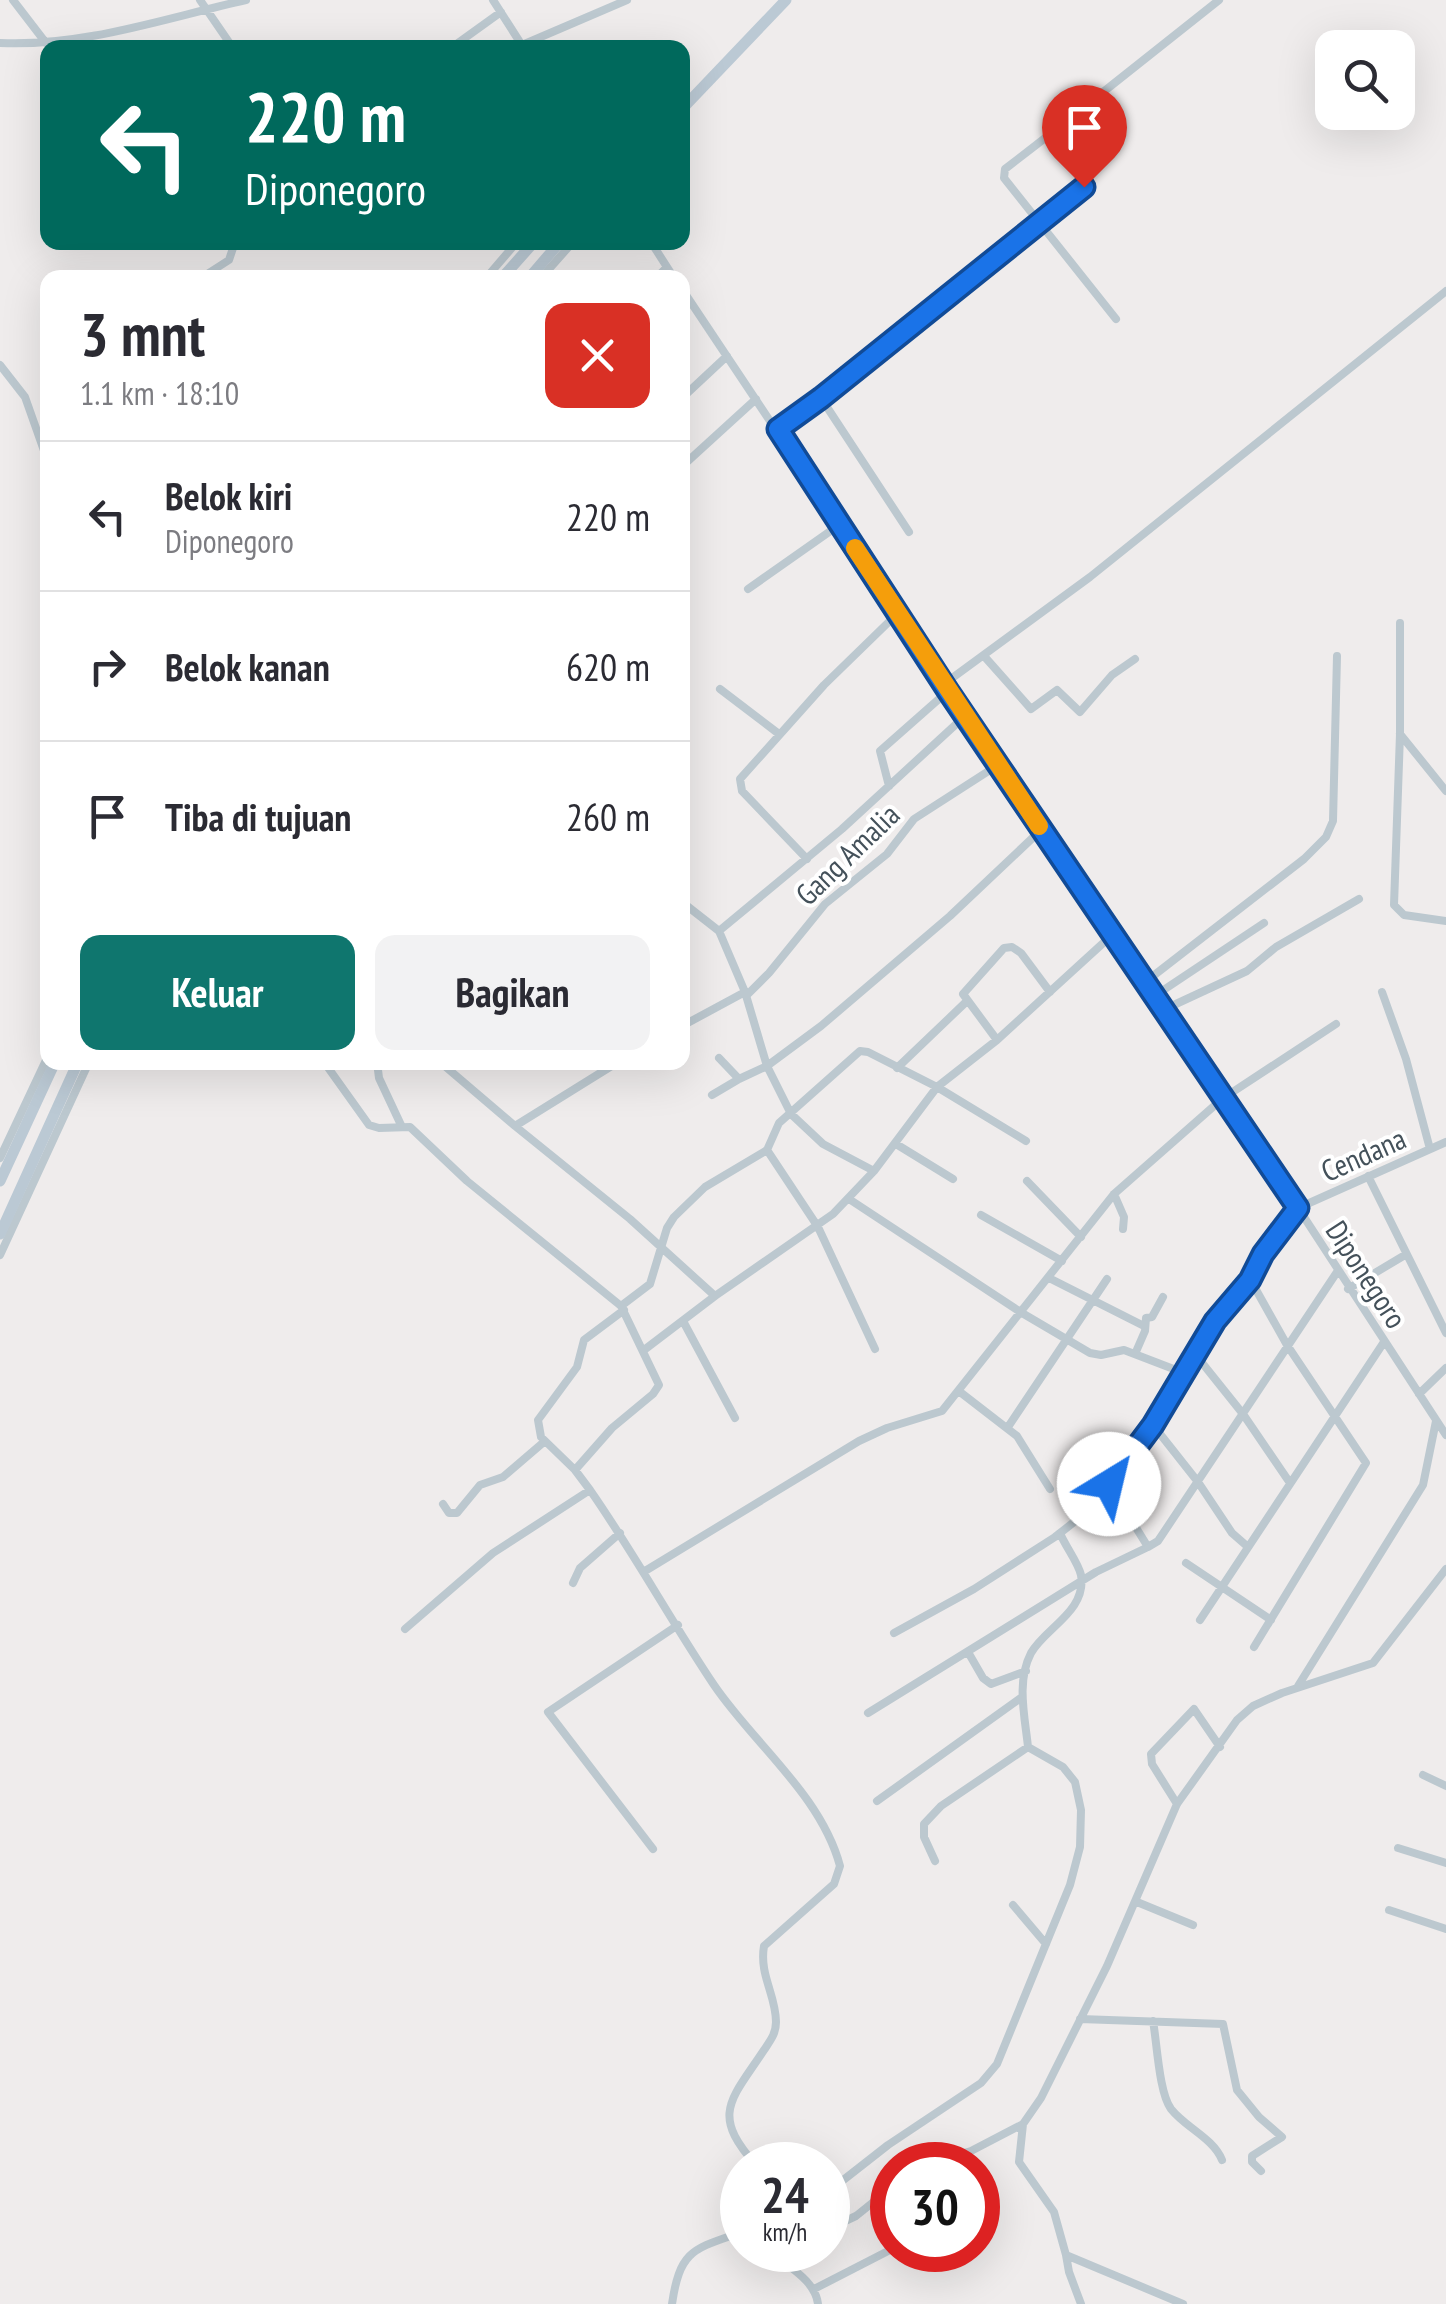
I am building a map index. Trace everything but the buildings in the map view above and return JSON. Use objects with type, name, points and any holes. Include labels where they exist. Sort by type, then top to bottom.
[{"type":"street","points":[[14,0],[44,40]]},
{"type":"street","points":[[200,0],[228,40]]},
{"type":"street","points":[[66,40],[246,0]]},
{"type":"street","points":[[493,0],[519,40]]},
{"type":"street","points":[[537,40],[627,0]]},
{"type":"street","points":[[690,102],[786,0]]},
{"type":"street","points":[[1116,318],[1006,182],[1004,171],[1220,0]]},
{"type":"street","points":[[462,40],[501,12]]},
{"type":"street","points":[[92,36],[94,40]]},
{"type":"street","points":[[0,43],[40,43]]},
{"type":"street","points":[[778,429],[1082,189],[1084,184],[1049,135]]},
{"type":"street","points":[[213,270],[229,260],[232,250]]},
{"type":"street","points":[[493,270],[511,250]]},
{"type":"street","points":[[509,270],[527,250]]},
{"type":"street","points":[[536,270],[553,250]]},
{"type":"street","points":[[548,270],[566,250]]},
{"type":"street","points":[[656,250],[669,270]]},
{"type":"street","points":[[664,270],[667,267]]},
{"type":"street","points":[[889,786],[880,751],[946,687],[1090,577],[1446,291]]},
{"type":"street","name":"Diponegoro","points":[[690,301],[1446,1434]]},
{"type":"street","points":[[690,391],[728,356]]},
{"type":"street","points":[[0,365],[25,397],[40,439]]},
{"type":"street","points":[[821,398],[909,532]]},
{"type":"street","points":[[690,459],[756,400]]},
{"type":"street","points":[[748,588],[839,525]]},
{"type":"street","points":[[806,858],[740,788],[742,774],[899,612]]},
{"type":"street","points":[[1400,622],[1394,905],[1404,915],[1446,921]]},
{"type":"street","points":[[984,656],[1031,709],[1057,690],[1080,712],[1112,675],[1135,659]]},
{"type":"street","points":[[1144,983],[1326,838],[1333,822],[1336,656]]},
{"type":"street","points":[[720,689],[778,734]]},
{"type":"street","points":[[719,931],[965,716]]},
{"type":"street","points":[[1400,734],[1446,791]]},
{"type":"street","name":"Gang Amalia","points":[[690,1022],[745,994],[769,974],[825,904],[888,854],[914,818],[998,764]]},
{"type":"street","points":[[712,1096],[768,1066],[881,976],[1042,830]]},
{"type":"street","points":[[1163,1010],[1247,972],[1276,947],[1359,898]]},
{"type":"street","points":[[690,908],[719,931],[768,1066],[791,1114],[824,1144],[874,1171]]},
{"type":"street","points":[[1154,996],[1264,923]]},
{"type":"street","points":[[644,1350],[715,1296],[818,1227],[874,1171],[937,1087],[997,1040],[1112,935]]},
{"type":"street","points":[[997,1040],[966,1002],[964,990],[1007,947],[1021,953],[1050,992]]},
{"type":"street","points":[[1382,992],[1406,1059],[1430,1148]]},
{"type":"street","points":[[897,1068],[966,1002]]},
{"type":"street","points":[[645,1571],[859,1441],[887,1428],[942,1412],[1114,1194],[1222,1099],[1336,1024]]},
{"type":"street","points":[[737,2142],[728,2128],[727,2116],[742,2082],[775,2034],[776,2020],[762,1972],[764,1946],[834,1884],[840,1866],[828,1832],[811,1806],[714,1684],[590,1490],[537,1431],[538,1420],[577,1368],[584,1340],[650,1284],[670,1223],[705,1187],[767,1150],[777,1126],[860,1051],[937,1087],[1026,1141]]},
{"type":"street","points":[[719,1058],[739,1079]]},
{"type":"street","points":[[0,1158],[41,1070]]},
{"type":"street","points":[[0,1181],[51,1070]]},
{"type":"street","points":[[0,1234],[74,1070]]},
{"type":"street","points":[[0,1254],[85,1070]]},
{"type":"street","points":[[330,1070],[369,1125],[410,1128],[467,1181],[622,1308],[659,1382],[658,1388],[612,1428],[575,1470]]},
{"type":"street","points":[[378,1070],[401,1125]]},
{"type":"street","points":[[449,1070],[715,1296]]},
{"type":"street","points":[[514,1126],[605,1070]]},
{"type":"street","name":"Cendana","points":[[1298,1208],[1446,1142]]},
{"type":"street","points":[[896,1144],[953,1178]]},
{"type":"street","points":[[767,1150],[818,1227],[875,1349]]},
{"type":"street","points":[[1368,1176],[1446,1333]]},
{"type":"street","points":[[1026,1180],[1080,1238]]},
{"type":"street","points":[[1114,1194],[1124,1217],[1124,1228]]},
{"type":"street","points":[[849,1199],[1022,1313],[1096,1355],[1124,1350],[1184,1374]]},
{"type":"street","points":[[894,1633],[974,1589],[1083,1514],[1153,1425],[1215,1321],[1250,1280],[1263,1254],[1298,1208]]},
{"type":"street","points":[[981,1215],[1062,1261]]},
{"type":"street","points":[[1348,1288],[1405,1255]]},
{"type":"street","points":[[868,1712],[1080,1582],[1160,1539],[1337,1272]]},
{"type":"street","points":[[1049,1278],[1144,1326]]},
{"type":"street","points":[[1008,1427],[1107,1279]]},
{"type":"street","points":[[1250,1280],[1366,1467],[1254,1648]]},
{"type":"street","points":[[1134,1354],[1146,1318],[1156,1312],[1162,1297]]},
{"type":"street","points":[[683,1322],[734,1418]]},
{"type":"street","points":[[1200,1620],[1384,1342]]},
{"type":"street","points":[[1195,1354],[1290,1482]]},
{"type":"street","points":[[1419,1394],[1446,1368]]},
{"type":"street","points":[[960,1392],[1008,1427],[1050,1489]]},
{"type":"street","points":[[1298,1686],[1423,1485],[1436,1420]]},
{"type":"street","points":[[1153,1425],[1232,1532],[1248,1547]]},
{"type":"street","points":[[442,1504],[448,1513],[457,1513],[480,1485],[503,1477],[545,1441]]},
{"type":"street","points":[[1109,1484],[1148,1548]]},
{"type":"street","points":[[405,1629],[492,1554],[590,1490]]},
{"type":"street","points":[[573,1583],[580,1568],[620,1533]]},
{"type":"street","points":[[1028,1747],[1022,1697],[1026,1671],[1034,1648],[1071,1610],[1080,1582],[1081,1574],[1060,1533]]},
{"type":"street","points":[[1186,1563],[1271,1620]]},
{"type":"street","points":[[1081,2304],[1068,2272],[1054,2212],[1020,2162],[1023,2124],[1040,2098],[1137,1902],[1178,1804],[1238,1720],[1253,1706],[1298,1686],[1374,1663],[1446,1569]]},
{"type":"street","points":[[653,1849],[548,1714],[678,1624]]},
{"type":"street","points":[[968,1652],[990,1684],[1026,1671]]},
{"type":"street","points":[[877,1801],[1022,1697]]},
{"type":"street","points":[[1178,1804],[1152,1764],[1150,1754],[1194,1709],[1220,1747]]},
{"type":"street","points":[[935,1861],[922,1828],[927,1820],[941,1806],[1028,1747]]},
{"type":"street","points":[[850,2176],[990,2074],[1023,2006],[1077,1861],[1081,1810],[1070,1773],[1028,1747]]},
{"type":"street","points":[[1423,1775],[1446,1786]]},
{"type":"street","points":[[1398,1848],[1446,1863]]},
{"type":"street","points":[[1137,1902],[1194,1924]]},
{"type":"street","points":[[1014,1905],[1046,1944]]},
{"type":"street","points":[[1389,1910],[1446,1929]]},
{"type":"street","points":[[1080,2019],[1218,2022],[1225,2027],[1237,2090],[1282,2137],[1252,2156],[1252,2162],[1261,2171]]},
{"type":"street","points":[[1153,2022],[1166,2100],[1200,2137],[1215,2146],[1222,2160]]},
{"type":"street","points":[[988,2142],[1023,2124]]},
{"type":"street","points":[[672,2304],[677,2274],[689,2253],[720,2241]]},
{"type":"street","points":[[1066,2256],[1184,2304]]},
{"type":"street","points":[[814,2289],[870,2261]]},
{"type":"street","points":[[794,2272],[814,2289],[818,2304]]},
{"type":"slow traffic","points":[[855,548],[1039,826]]},
{"type":"route","points":[[1084,187],[778,429],[948,691],[1298,1208],[1263,1254],[1250,1280],[1215,1321],[1153,1425],[1109,1484]]}]
